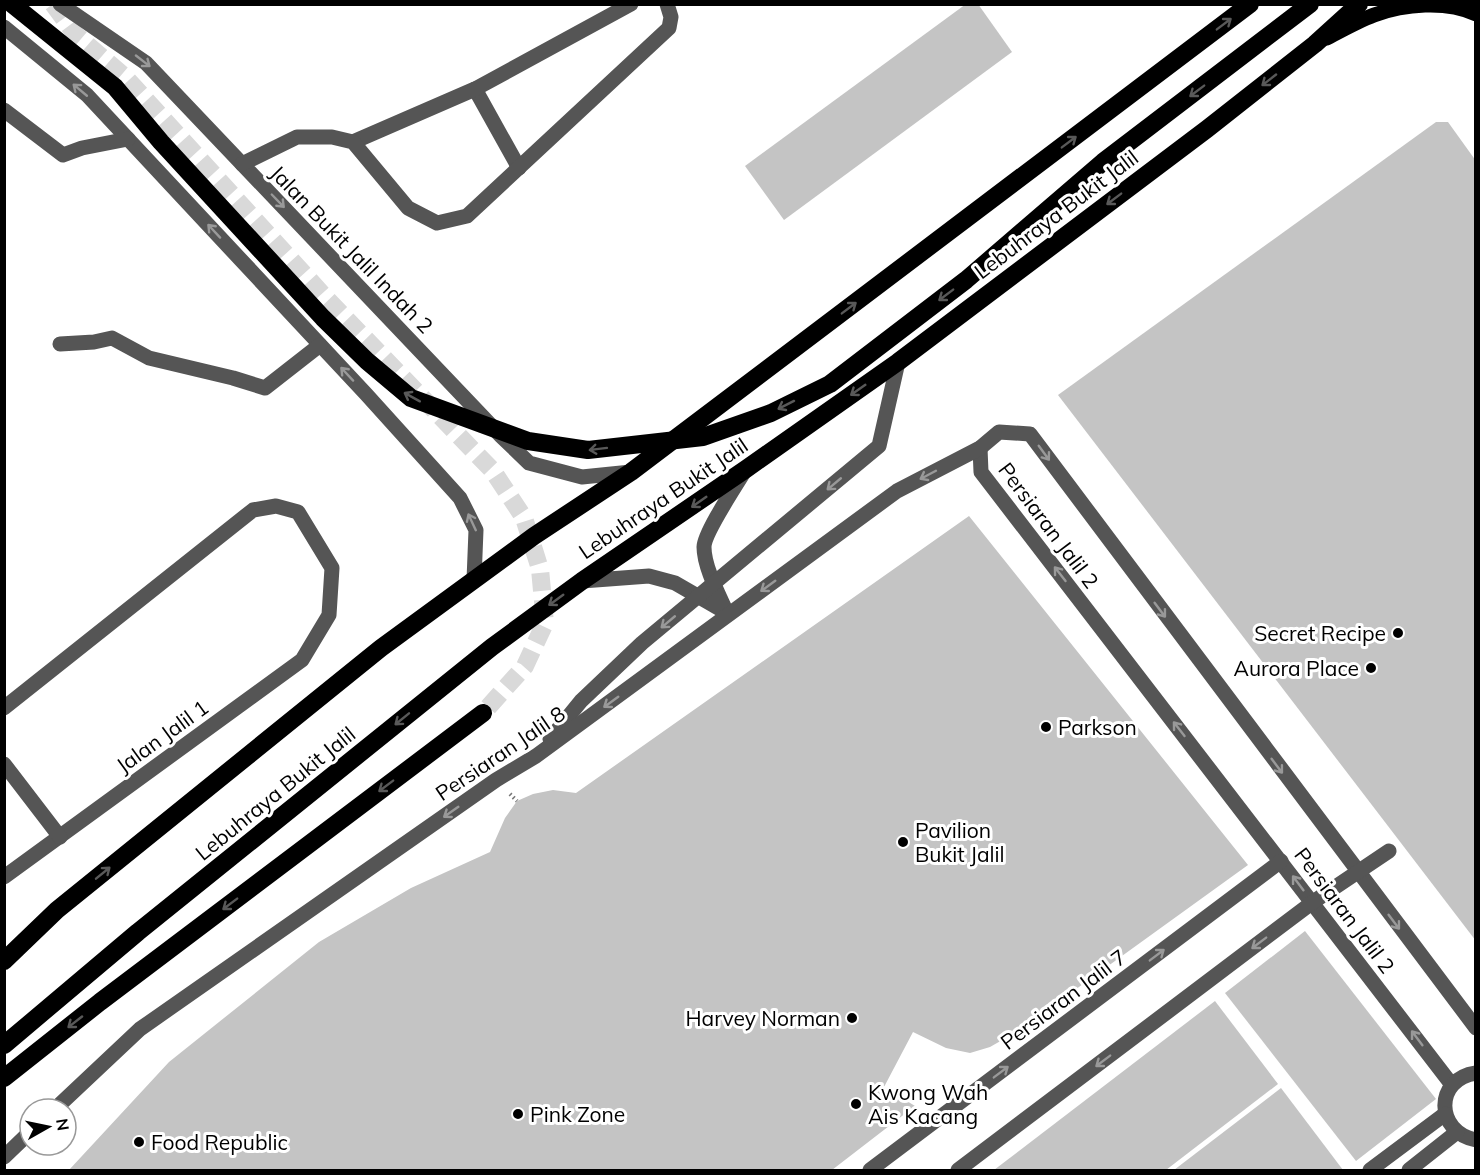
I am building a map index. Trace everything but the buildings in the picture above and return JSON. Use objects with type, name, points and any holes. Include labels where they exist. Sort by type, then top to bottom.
[{"type":"highway","points":[[12,4],[114,87],[323,318],[367,361],[411,398],[528,441],[588,450],[703,436],[771,413],[830,384],[966,280],[1103,162],[1310,4]]},
{"type":"highway","name":"Lebuhraya Bukit Jalil","points":[[4,961],[57,910],[381,648],[534,536],[631,472],[1250,4]]},
{"type":"highway","name":"Lebuhraya Bukit Jalil","points":[[4,1045],[138,932],[492,647],[582,581],[898,362],[1207,129],[1315,44],[1359,4]]},
{"type":"highway","points":[[4,1078],[483,713]]},
{"type":"highway","points":[[4,945],[57,910]]},
{"type":"main road","points":[[1315,44],[1375,15],[1414,5],[1447,7],[1476,14]]},
{"type":"street","name":"Jalan Bukit Jalil Indah 2","points":[[60,4],[146,63],[529,463],[582,477],[631,472]]},
{"type":"street","points":[[353,142],[475,89],[630,4]]},
{"type":"street","points":[[242,164],[297,138],[332,137],[353,142],[408,208],[437,222],[467,216],[669,28],[671,17],[667,4]]},
{"type":"street","points":[[4,27],[87,95],[459,498],[476,530],[474,580]]},
{"type":"street","points":[[475,89],[519,168]]},
{"type":"street","points":[[4,110],[63,155],[82,148],[128,140]]},
{"type":"street","points":[[60,344],[94,342],[112,338],[149,358],[265,388],[320,345]]},
{"type":"street","points":[[536,756],[580,701],[642,643],[879,446],[898,362]]},
{"type":"street","name":"Persiaran Jalil 2","points":[[1452,1085],[981,472],[980,448],[999,432],[1030,434],[1476,1028]]},
{"type":"street","name":"Persiaran Jalil 8","points":[[68,1097],[140,1029],[496,780],[536,756],[897,492],[980,448]]},
{"type":"street","points":[[582,581],[649,576],[675,583],[727,613],[708,566],[704,546],[712,526],[746,469]]},
{"type":"street","name":"Jalan Jalil 1","points":[[4,708],[253,510],[276,506],[298,512],[332,568],[329,615],[302,660],[4,877]]},
{"type":"street","points":[[4,764],[60,837]]},
{"type":"street","points":[[958,1170],[1313,902],[1389,851]]},
{"type":"street","name":"Persiaran Jalil 7","points":[[870,1170],[1281,861]]},
{"type":"street","points":[[1476,1073],[1462,1076],[1452,1085],[1445,1102],[1445,1114],[1449,1124],[1466,1138],[1476,1140]]},
{"type":"street","points":[[1370,1170],[1445,1114]]},
{"type":"street","points":[[1409,1170],[1457,1132]]},
{"type":"street","points":[[4,1156],[18,1143]]},
{"type":"tunnel","points":[[53,4],[76,35],[125,77],[324,296],[493,471],[524,518],[540,569],[545,623],[525,666],[483,713]]},
{"type":"place","name":"Secret Recipe","points":[[1398,633]]},
{"type":"place","name":"Aurora Place","points":[[1371,668]]},
{"type":"place","name":"Parkson","points":[[1046,727]]},
{"type":"place","name":"Pavilion Bukit Jalil","points":[[903,842]]},
{"type":"place","name":"Harvey Norman","points":[[852,1018]]},
{"type":"place","name":"Kwong Wah Ais Kacang","points":[[856,1104]]},
{"type":"place","name":"Pink Zone","points":[[518,1114]]},
{"type":"place","name":"Food Republic","points":[[139,1142]]}]
